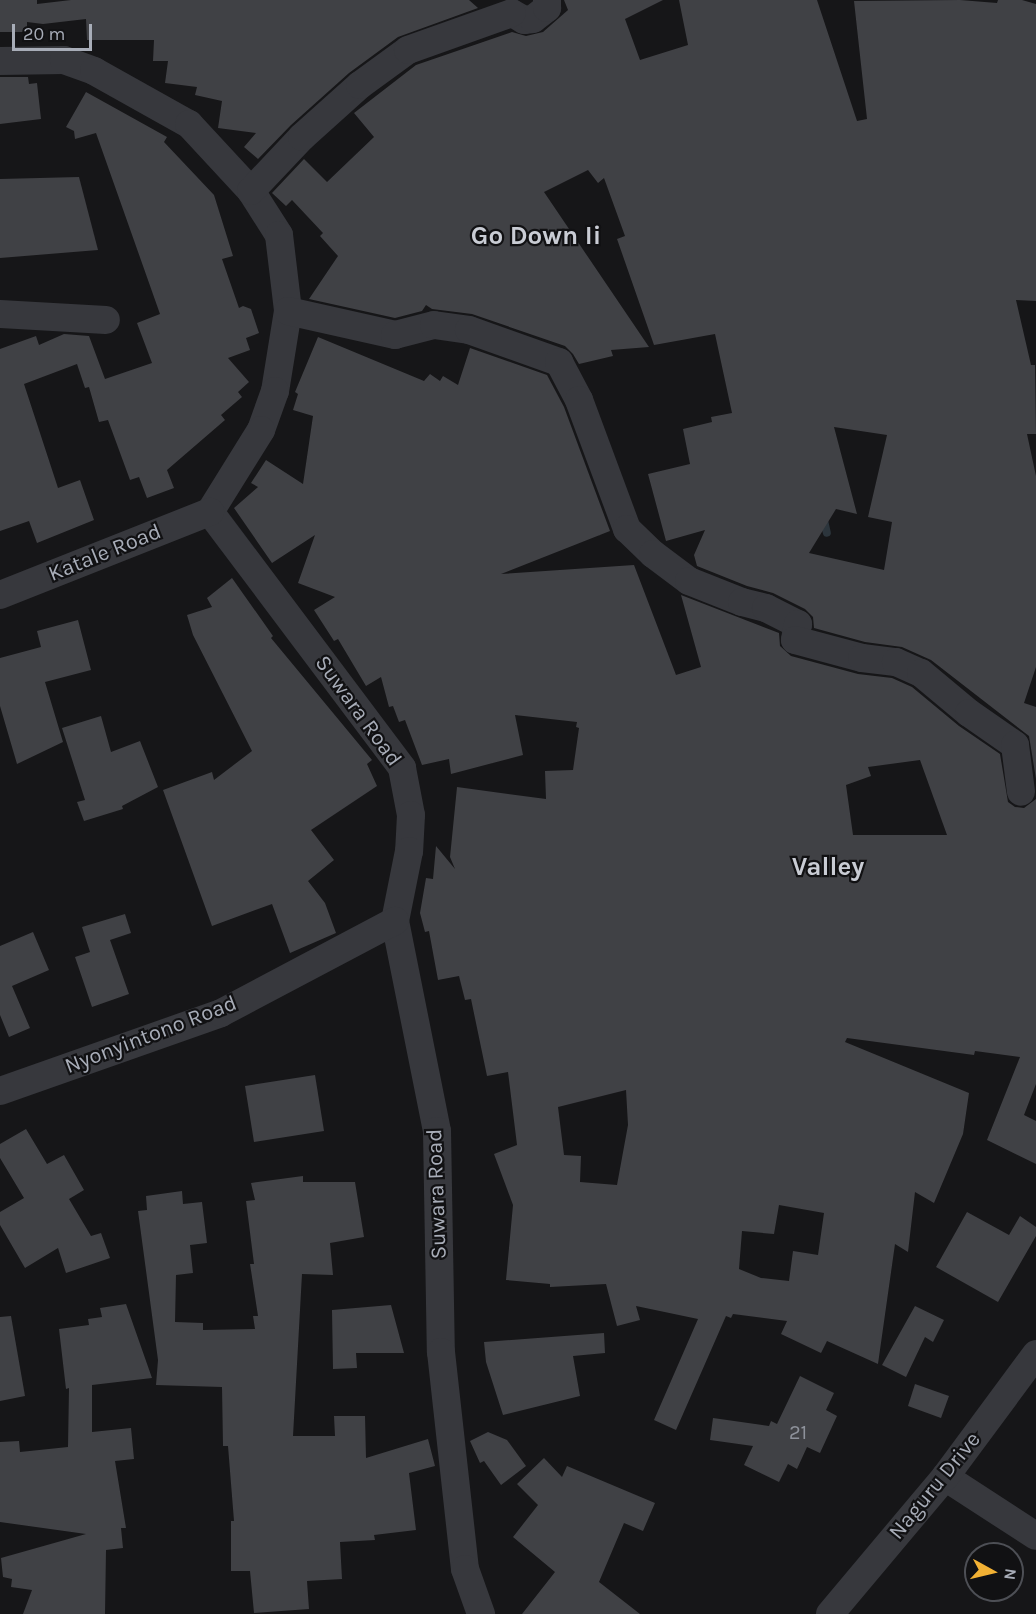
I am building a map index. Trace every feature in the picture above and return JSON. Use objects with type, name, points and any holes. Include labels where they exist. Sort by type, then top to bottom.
[{"type":"street","points":[[251,190],[360,85],[408,50],[512,6],[524,20],[533,19],[547,8],[547,0]]},
{"type":"street","points":[[0,61],[64,60],[93,71],[189,124],[251,190],[279,235],[288,311],[275,391],[261,430],[210,512]]},
{"type":"street","points":[[288,311],[395,335],[434,325],[469,330],[559,362],[579,400],[627,529],[653,554],[689,581],[742,602],[766,608],[798,624],[795,640],[862,658],[896,662],[921,673],[969,713],[1014,745],[1021,792]]},
{"type":"street","points":[[0,314],[106,320]]},
{"type":"street","name":"Katale Road","points":[[0,595],[210,512]]},
{"type":"street","name":"Suwara Road","points":[[210,512],[402,768],[411,815],[409,850],[395,921],[437,1131],[442,1364],[465,1569],[481,1614]]},
{"type":"street","name":"Nyonyintono Road","points":[[0,1091],[221,1013],[395,921]]},
{"type":"street","name":"Naguru Drive","points":[[830,1614],[945,1477],[1036,1354]]},
{"type":"street","points":[[945,1477],[1036,1536]]},
{"type":"building","points":[[0,0],[37,0],[37,4],[71,0],[469,0],[478,8],[398,37],[349,73],[291,125],[258,159],[244,147],[256,133],[218,128],[222,101],[195,95],[197,87],[165,83],[168,61],[153,61],[154,40],[87,40],[86,19],[43,24],[27,22],[27,28],[23,28],[24,32],[0,32]]},
{"type":"building","points":[[564,0],[663,0],[625,19],[640,60],[688,45],[679,0],[817,0],[857,121],[867,119],[854,1],[960,0],[997,3],[998,0],[1022,0],[1036,4],[1036,301],[1016,300],[1031,365],[1035,365],[1036,434],[1027,434],[1036,476],[1036,667],[1024,703],[1036,707],[1036,779],[1029,736],[931,660],[902,647],[865,642],[814,628],[813,617],[805,609],[773,593],[747,586],[697,566],[694,555],[705,530],[666,541],[648,474],[690,464],[683,429],[712,422],[711,417],[732,413],[715,334],[654,345],[617,239],[625,236],[604,178],[598,183],[588,170],[544,192],[649,347],[611,350],[613,356],[579,364],[565,346],[472,314],[432,309],[426,305],[422,311],[395,318],[309,299],[338,256],[320,236],[323,233],[292,200],[286,206],[272,193],[304,159],[327,182],[374,137],[354,113],[416,65],[512,32],[526,36],[543,32],[568,10]],"holes":[[[834,427],[887,435],[868,517],[892,522],[884,570],[809,553],[836,509],[857,514]]]},
{"type":"building","points":[[0,77],[28,77],[29,84],[37,83],[41,119],[0,124]]},
{"type":"building","points":[[86,92],[167,137],[164,142],[214,195],[233,256],[222,259],[239,308],[243,306],[251,309],[259,333],[246,338],[250,350],[228,358],[249,382],[238,392],[242,397],[221,415],[225,420],[167,470],[174,488],[147,498],[139,477],[130,480],[108,420],[99,422],[89,387],[85,388],[77,364],[24,384],[58,488],[80,480],[94,520],[37,543],[29,521],[0,531],[0,349],[36,336],[39,345],[64,334],[89,336],[105,379],[152,363],[137,323],[160,314],[96,133],[75,139],[74,131],[66,127]]},
{"type":"building","points":[[79,177],[98,250],[0,258],[0,179]]},
{"type":"building","points":[[318,337],[424,381],[430,374],[440,381],[443,376],[458,385],[470,348],[547,375],[564,407],[610,531],[501,574],[634,565],[676,675],[701,667],[681,595],[779,633],[780,646],[791,656],[858,674],[892,678],[912,687],[959,726],[1000,754],[1008,802],[1015,807],[1024,808],[1036,799],[1036,1084],[1024,1115],[1036,1121],[1036,1164],[987,1140],[1020,1057],[975,1051],[974,1055],[847,1038],[845,1042],[969,1093],[963,1134],[934,1203],[915,1192],[908,1252],[895,1244],[878,1364],[827,1341],[821,1353],[781,1334],[787,1321],[733,1314],[731,1318],[726,1316],[676,1430],[654,1420],[698,1319],[636,1306],[640,1320],[617,1326],[606,1284],[550,1287],[550,1284],[506,1280],[513,1205],[494,1154],[517,1145],[508,1072],[487,1076],[471,999],[465,1000],[459,976],[438,980],[429,931],[425,932],[420,913],[426,878],[433,879],[436,846],[455,869],[450,857],[457,787],[546,799],[545,771],[573,770],[579,728],[576,727],[577,722],[515,715],[523,755],[451,774],[449,759],[422,765],[405,720],[399,722],[393,706],[389,707],[381,677],[366,686],[338,639],[334,641],[314,610],[335,597],[298,583],[315,535],[272,563],[234,508],[258,487],[251,483],[266,460],[303,484],[313,416],[293,410],[298,394],[295,392]],"holes":[[[920,760],[947,835],[853,835],[846,785],[871,776],[868,767]],[[626,1090],[628,1125],[617,1185],[580,1182],[581,1156],[564,1155],[558,1107]],[[779,1205],[824,1213],[818,1255],[793,1251],[789,1281],[761,1278],[739,1269],[742,1231],[774,1234]]]},
{"type":"building","points":[[232,578],[273,636],[271,638],[372,760],[367,764],[377,786],[311,830],[334,860],[308,881],[325,903],[336,933],[290,953],[272,904],[212,926],[163,790],[212,772],[214,780],[252,751],[193,635],[187,615],[212,607],[207,598]]},
{"type":"building","points":[[78,620],[91,670],[45,682],[63,742],[17,764],[0,706],[0,658],[41,647],[37,631]]},
{"type":"building","points":[[101,716],[111,752],[140,741],[158,787],[122,806],[123,809],[84,821],[77,802],[85,800],[62,728]]},
{"type":"building","points":[[125,914],[131,933],[110,940],[129,994],[92,1007],[75,957],[90,952],[82,927]]},
{"type":"building","points":[[33,932],[49,970],[12,986],[30,1028],[9,1037],[0,1015],[0,946]]},
{"type":"building","points":[[315,1075],[324,1131],[254,1142],[245,1086]]},
{"type":"building","points":[[26,1129],[47,1164],[64,1155],[84,1190],[69,1199],[91,1236],[101,1233],[110,1258],[66,1273],[58,1248],[25,1268],[0,1225],[0,1212],[24,1198],[0,1158],[0,1144]]},
{"type":"building","points":[[303,1176],[303,1182],[355,1182],[364,1237],[330,1243],[333,1275],[302,1274],[293,1436],[335,1436],[334,1416],[365,1416],[366,1458],[428,1439],[435,1466],[409,1473],[416,1530],[374,1535],[375,1540],[340,1542],[342,1579],[307,1581],[309,1609],[254,1613],[250,1571],[231,1571],[231,1521],[234,1521],[228,1446],[223,1446],[222,1387],[156,1385],[158,1360],[138,1211],[147,1210],[146,1196],[182,1191],[183,1204],[202,1202],[207,1243],[190,1245],[193,1273],[176,1275],[175,1322],[203,1323],[203,1330],[255,1329],[253,1316],[258,1316],[250,1264],[254,1264],[246,1201],[255,1200],[251,1183]]},
{"type":"building","points":[[967,1212],[1009,1235],[1020,1216],[1036,1227],[1036,1236],[998,1302],[936,1267]]},
{"type":"building","points":[[126,1304],[152,1378],[92,1385],[92,1432],[131,1428],[134,1459],[115,1461],[126,1528],[121,1528],[123,1548],[106,1550],[105,1614],[23,1614],[32,1590],[11,1587],[12,1579],[3,1577],[1,1558],[86,1534],[0,1522],[0,1442],[19,1441],[20,1452],[68,1447],[69,1388],[66,1389],[59,1329],[89,1325],[88,1319],[102,1317],[100,1308]]},
{"type":"building","points":[[391,1305],[404,1353],[356,1353],[357,1368],[333,1369],[332,1310]]},
{"type":"building","points":[[915,1306],[944,1320],[933,1342],[925,1337],[906,1377],[882,1365]]},
{"type":"building","points":[[11,1316],[25,1396],[0,1401],[0,1317]]},
{"type":"building","points":[[604,1333],[605,1353],[573,1356],[580,1396],[503,1415],[486,1362],[484,1342]]},
{"type":"building","points":[[800,1376],[834,1393],[826,1410],[837,1416],[820,1453],[807,1447],[797,1469],[788,1464],[779,1482],[744,1465],[753,1446],[710,1440],[713,1418],[769,1426],[771,1421],[777,1424]]},
{"type":"building","points":[[915,1384],[949,1396],[941,1418],[908,1406]]},
{"type":"building","points":[[488,1432],[507,1440],[526,1466],[501,1485],[484,1461],[480,1463],[470,1441]]},
{"type":"building","points":[[544,1458],[562,1477],[567,1466],[655,1503],[643,1531],[624,1523],[599,1582],[640,1614],[522,1614],[555,1572],[513,1537],[538,1505],[517,1484]]},
{"type":"waterway","points":[[823,516],[827,533]]},
{"type":"district","name":"Go Down Ii","points":[[536,236]]},
{"type":"district","name":"Valley","points":[[828,867]]}]
